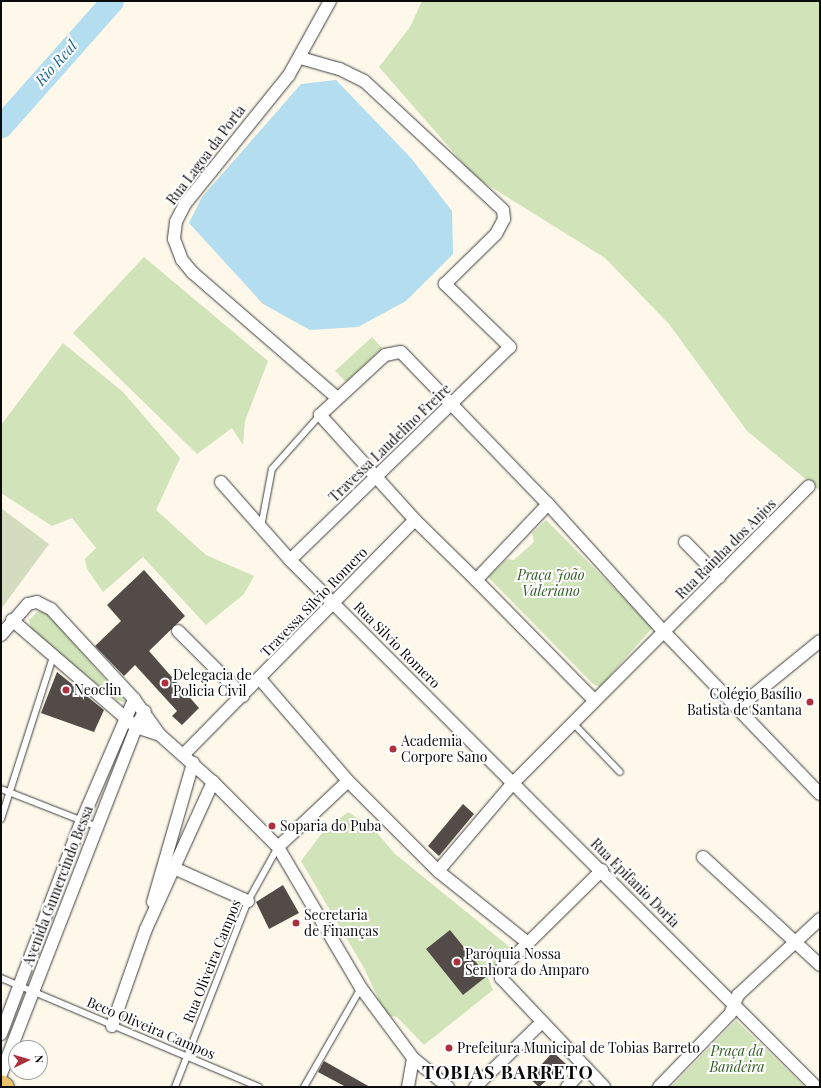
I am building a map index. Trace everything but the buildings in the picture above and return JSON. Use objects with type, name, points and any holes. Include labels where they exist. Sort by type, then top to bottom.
[{"type":"main road","points":[[1,1084],[5,1087]]},
{"type":"street","name":"Rua Lagoa da Porta","points":[[330,1],[301,58],[185,204],[176,222],[174,239],[182,260],[193,273],[336,397]]},
{"type":"street","name":"Travessa Laudelino Freire","points":[[290,560],[453,405],[510,347],[445,284],[496,234],[504,219],[503,210],[364,82],[339,69],[301,58]]},
{"type":"street","points":[[594,700],[415,520],[320,415],[336,397],[385,355],[398,351],[408,356],[548,504],[664,632],[739,707],[820,794]]},
{"type":"street","name":"Rua Silvio Romero","points":[[221,482],[290,560],[335,603],[512,783]]},
{"type":"street","name":"Rua Rainha dos Anjos","points":[[664,632],[809,486]]},
{"type":"street","points":[[476,580],[548,504]]},
{"type":"street","name":"Travessa Silvio Romero","points":[[183,755],[260,679],[415,520]]},
{"type":"street","points":[[685,542],[719,577]]},
{"type":"street","points":[[1,635],[12,620],[33,602],[51,609],[134,698],[145,711],[160,735],[193,763],[278,847],[361,988],[413,1058],[448,1087]]},
{"type":"street","points":[[12,620],[53,657],[136,727],[160,735]]},
{"type":"street","points":[[178,631],[243,696]]},
{"type":"street","points":[[438,871],[512,783],[664,632]]},
{"type":"street","points":[[739,707],[820,641]]},
{"type":"street","points":[[260,679],[348,781],[438,871],[528,943]]},
{"type":"street","name":"Avenida Gumercindo Bessa","points":[[1,1034],[82,820],[134,698]]},
{"type":"street","name":"Avenida Gumercindo Bessa","points":[[1,1074],[136,727],[145,711]]},
{"type":"street","points":[[112,1026],[146,928],[193,763]]},
{"type":"street","points":[[278,847],[348,781]]},
{"type":"street","points":[[146,928],[176,870],[213,782]]},
{"type":"street","name":"Rua Epifanio Doria","points":[[512,783],[602,870],[735,1005]]},
{"type":"street","points":[[703,856],[820,965]]},
{"type":"street","points":[[176,870],[248,901]]},
{"type":"street","points":[[602,870],[502,968],[501,978],[541,1023],[604,1087]]},
{"type":"street","points":[[659,1087],[735,1005],[738,996],[820,919]]},
{"type":"street","points":[[735,1005],[816,1087]]},
{"type":"street","points":[[475,1087],[541,1023]]},
{"type":"street","points":[[408,1087],[413,1058]]},
{"type":"street","points":[[567,1087],[585,1068]]},
{"type":"lane","points":[[261,527],[269,473],[320,415]]},
{"type":"lane","points":[[1,819],[11,793],[53,657]]},
{"type":"lane","points":[[572,722],[620,772]]},
{"type":"lane","points":[[1,789],[98,827]]},
{"type":"lane","name":"Rua Oliveira Campos","points":[[175,1087],[248,901],[278,847]]},
{"type":"lane","name":"Beco Oliveira Campos","points":[[1,978],[34,990],[112,1026],[259,1087]]},
{"type":"lane","points":[[304,1087],[361,988]]},
{"type":"green space","points":[[422,1],[820,1],[820,491],[747,431],[669,324],[605,258],[475,177],[379,67],[410,27]]},
{"type":"green space","points":[[144,257],[268,361],[245,421],[243,445],[232,428],[197,454],[73,333]]},
{"type":"green space","points":[[372,337],[382,348],[346,382],[335,371]]},
{"type":"green space","points":[[63,343],[123,392],[180,458],[156,510],[206,555],[254,576],[244,594],[206,625],[143,557],[103,592],[87,569],[85,559],[96,548],[72,518],[52,526],[1,493],[1,425]]},
{"type":"green space","points":[[1,508],[49,544],[1,609]]},
{"type":"green space","name":"Praça João Valeriano","points":[[546,520],[653,627],[600,687],[593,684],[488,577],[507,559],[514,560],[534,542],[532,533]]},
{"type":"green space","points":[[38,611],[46,612],[126,703],[117,700],[32,631],[29,620]]},
{"type":"green space","points":[[348,812],[372,827],[395,854],[511,948],[488,978],[493,990],[424,1045],[397,1017],[386,1015],[364,968],[301,861],[322,833]]},
{"type":"green space","name":"Praça da Bandeira","points":[[736,1020],[805,1087],[671,1087]]},
{"type":"water","points":[[336,80],[411,158],[452,211],[453,254],[406,301],[358,327],[310,330],[263,304],[189,223],[202,197],[301,84]]},
{"type":"waterway","name":"Rio Real","points":[[1,126],[112,1]]},
{"type":"place","name":"Delegacia de Policia Civil","points":[[165,683]]},
{"type":"place","name":"Neoclin","points":[[66,690]]},
{"type":"place","name":"Colégio Basílio Batista de Santana","points":[[810,702]]},
{"type":"place","name":"Academia Corpore Sano","points":[[393,749]]},
{"type":"place","name":"Soparia do Puba","points":[[272,826]]},
{"type":"place","name":"Secretaria de Finanças","points":[[296,923]]},
{"type":"place","name":"Paróquia Nossa Senhora do Amparo","points":[[457,962]]},
{"type":"place","name":"Prefeitura Municipal de Tobias Barreto","points":[[449,1048]]},
{"type":"district","name":"TOBIAS BARRETO","points":[[508,1072]]}]
